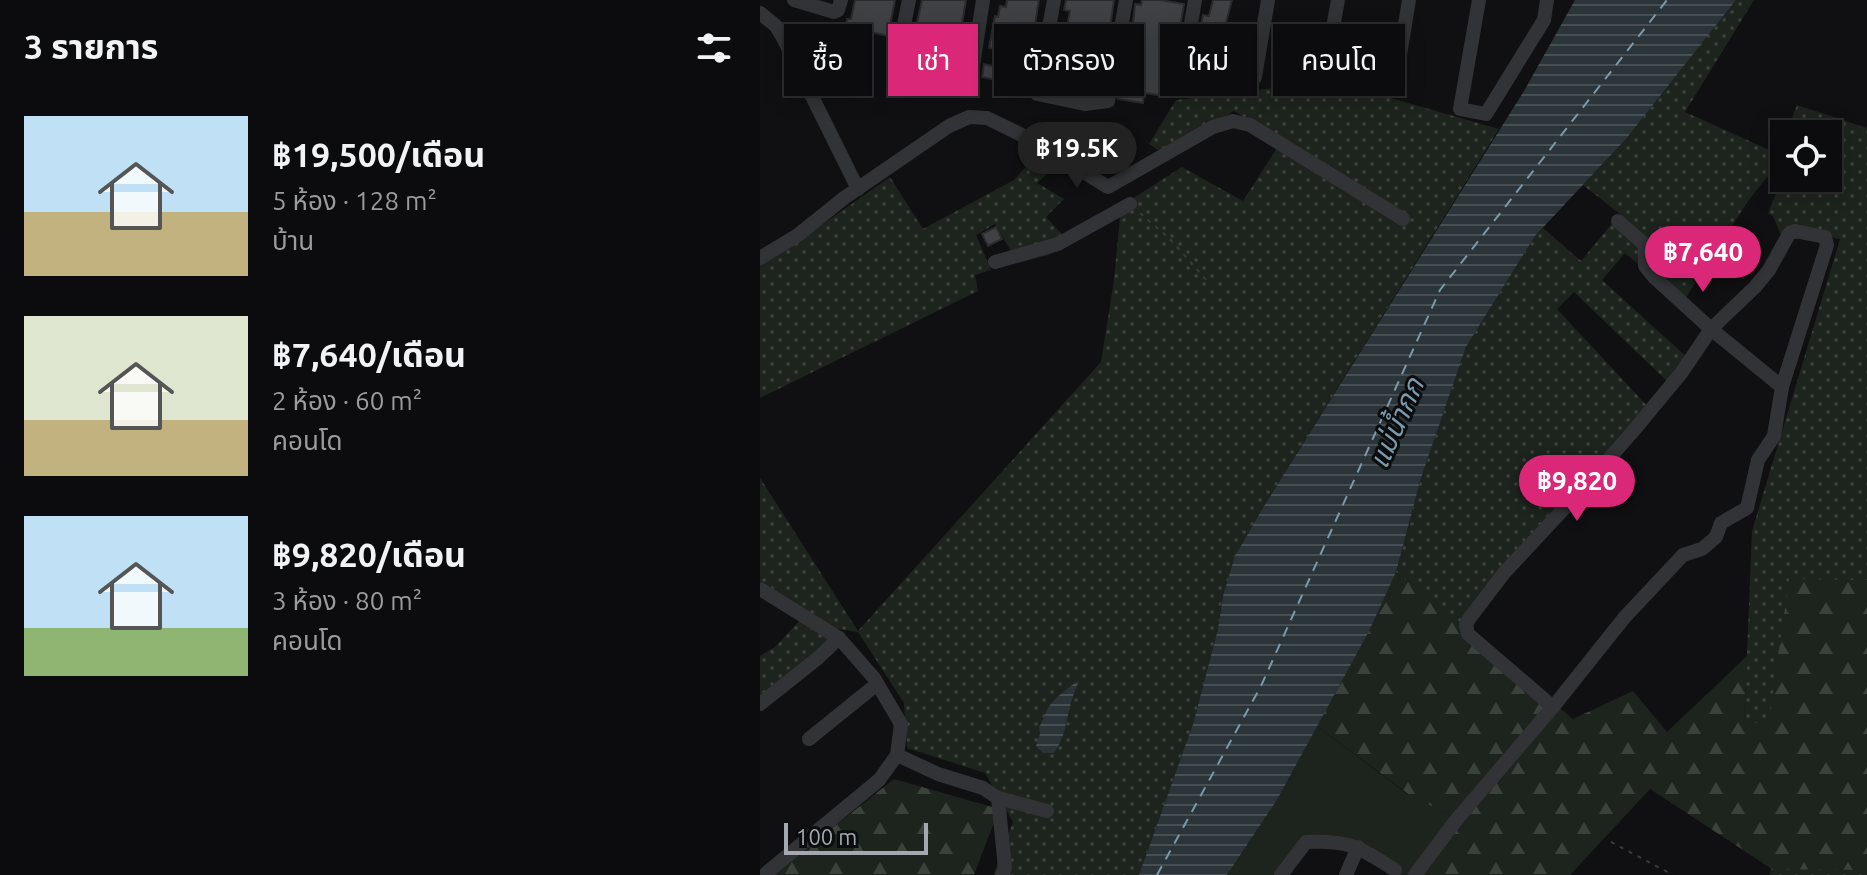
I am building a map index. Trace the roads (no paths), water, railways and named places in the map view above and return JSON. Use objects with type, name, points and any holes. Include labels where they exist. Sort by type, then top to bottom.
[{"type":"street","points":[[794,0],[834,12],[838,10],[841,0]]},
{"type":"street","points":[[909,0],[900,44],[972,72],[983,0]]},
{"type":"street","points":[[1054,0],[1037,94],[1085,104],[1108,101],[1126,0]]},
{"type":"street","points":[[1195,0],[1181,82],[1255,77],[1268,0]]},
{"type":"street","points":[[1338,0],[1325,72],[1394,91],[1409,0]]},
{"type":"street","points":[[1479,0],[1460,109],[1486,114],[1544,20],[1547,0]]},
{"type":"street","points":[[760,13],[776,26],[783,38],[858,189]]},
{"type":"street","points":[[760,258],[798,235],[949,126],[969,117],[987,118],[1030,139],[1108,187],[1213,127],[1233,121],[1250,125],[1403,219]]},
{"type":"street","points":[[995,262],[1058,244],[1130,204]]},
{"type":"street","points":[[1618,221],[1645,245],[1645,266],[1654,277],[1782,387]]},
{"type":"street","points":[[1415,875],[1457,819],[1553,707],[1624,618],[1683,555],[1702,549],[1716,537],[1721,523],[1747,508],[1758,460],[1774,436],[1782,387],[1827,245],[1825,237],[1795,231],[1789,234],[1769,270],[1755,287],[1711,329],[1682,372],[1586,485],[1504,573],[1469,619],[1466,625],[1468,634],[1553,707]]},
{"type":"street","points":[[760,610],[764,592],[839,638],[877,684],[901,724],[897,755],[879,780],[764,875]]},
{"type":"street","points":[[760,704],[839,638]]},
{"type":"street","points":[[809,739],[877,684]]},
{"type":"street","points":[[897,755],[938,774],[983,788],[998,798],[1047,811]]},
{"type":"street","points":[[998,798],[1005,868],[1002,875]]},
{"type":"street","points":[[1281,875],[1306,842],[1335,841],[1358,847],[1395,873]]},
{"type":"street","points":[[1346,875],[1358,847]]},
{"type":"water","name":"แม่น้ำกก","points":[[1575,0],[1736,0],[1626,139],[1535,236],[1466,347],[1421,478],[1396,572],[1369,631],[1277,800],[1227,875],[1139,875],[1193,724],[1235,556],[1524,91]]},
{"type":"water","points":[[1079,680],[1060,743],[1054,753],[1043,753],[1036,746],[1039,727],[1051,704]]}]
